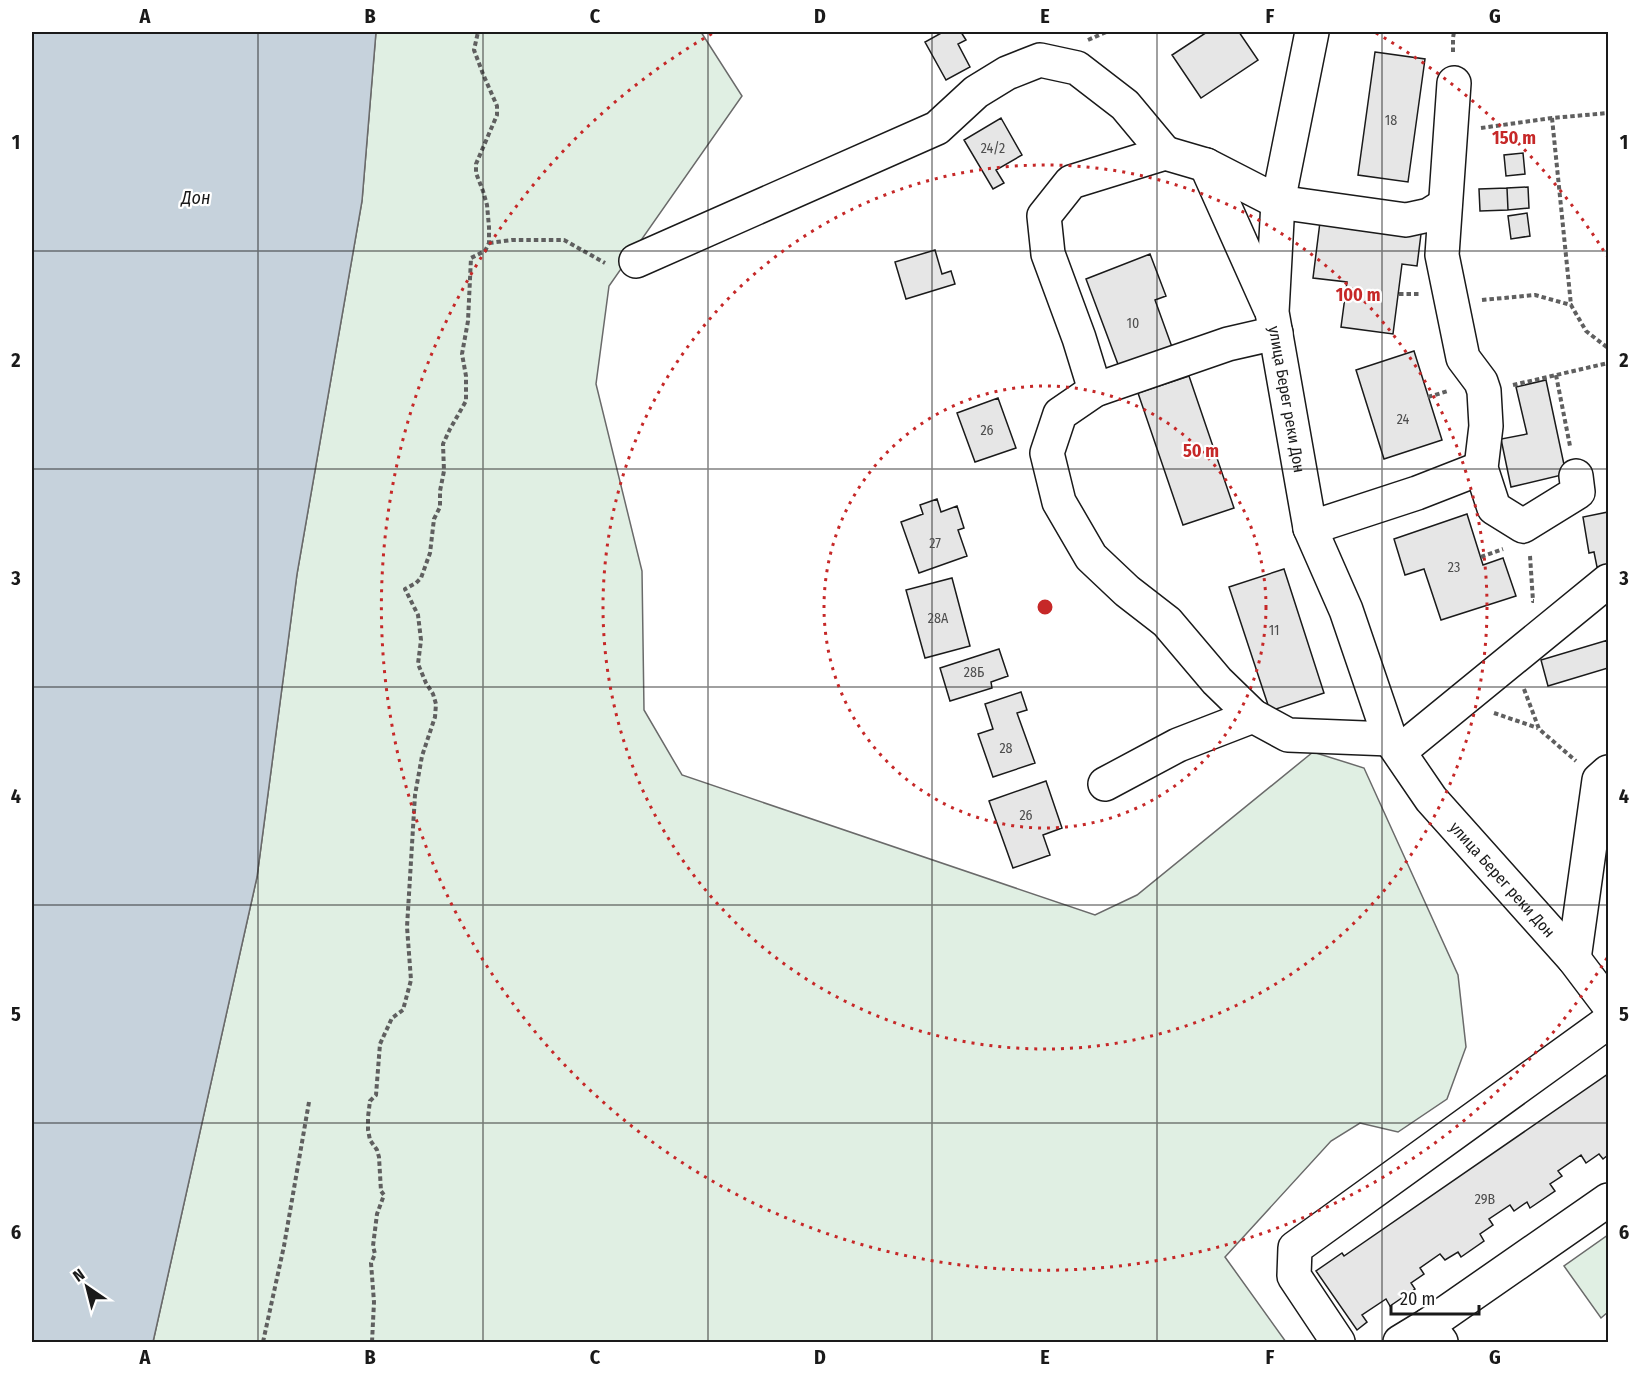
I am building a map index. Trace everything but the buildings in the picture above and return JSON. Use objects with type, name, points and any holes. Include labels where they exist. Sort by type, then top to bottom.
[{"type":"street","name":"улица Берег реки Дон","points":[[1312,32],[1278,202],[1274,323],[1310,528],[1346,610],[1395,745],[1431,799],[1574,959],[1608,1004]]},
{"type":"street","points":[[636,261],[937,128],[976,92],[1007,73],[1040,60],[1077,68],[1125,105],[1165,153]]},
{"type":"street","points":[[1454,83],[1442,255],[1463,358],[1484,391],[1486,426],[1481,468],[1494,508],[1523,526],[1578,492],[1576,476]]},
{"type":"street","points":[[1095,390],[1079,338],[1048,254],[1044,216],[1071,182],[1165,153],[1206,165],[1278,202],[1406,220],[1429,230],[1443,243]]},
{"type":"street","points":[[1206,165],[1274,323],[1228,344],[1095,390],[1060,414],[1047,453],[1059,502],[1091,557],[1127,591],[1167,622],[1217,681],[1253,716],[1288,735],[1395,745],[1459,701],[1608,581]]},
{"type":"street","points":[[1406,220],[1429,215],[1445,205]]},
{"type":"street","points":[[1310,528],[1417,493],[1481,468]]},
{"type":"street","points":[[1105,784],[1178,745],[1253,716]]},
{"type":"street","points":[[1574,959],[1604,776]]},
{"type":"street","points":[[1338,1342],[1294,1276],[1295,1248],[1608,1022]]},
{"type":"street","points":[[1400,1342],[1435,1334],[1608,1200]]},
{"type":"path","points":[[372,1342],[374,1302],[371,1263],[375,1254],[373,1246],[377,1214],[384,1195],[381,1191],[377,1150],[370,1140],[368,1117],[370,1101],[376,1095],[380,1044],[392,1018],[403,1010],[411,980],[406,927],[415,795],[422,756],[435,717],[436,704],[418,664],[421,640],[418,615],[405,589],[421,578],[430,553],[434,519],[440,507],[444,471],[443,444],[466,401],[466,376],[462,354],[468,321],[471,258],[485,251],[489,243],[487,205],[476,173],[476,164],[497,115],[497,106],[474,50],[478,32]]},
{"type":"path","points":[[1450,134],[1489,126],[1608,113]]},
{"type":"path","points":[[1552,118],[1571,305],[1586,331],[1608,348]]},
{"type":"path","points":[[489,243],[512,240],[564,240],[605,264],[636,261]]},
{"type":"path","points":[[1452,303],[1535,294],[1571,305]]},
{"type":"path","points":[[1484,391],[1608,363]]},
{"type":"path","points":[[1556,375],[1576,476]]},
{"type":"path","points":[[1533,601],[1521,651],[1520,678],[1539,729]]},
{"type":"path","points":[[1459,701],[1539,729],[1604,776]]},
{"type":"path","points":[[263,1342],[284,1246],[309,1102]]},
{"type":"green space","points":[[376,32],[701,32],[742,96],[609,286],[596,384],[642,571],[644,710],[682,775],[1095,915],[1137,895],[1313,752],[1364,768],[1458,975],[1466,1047],[1447,1099],[1398,1132],[1360,1123],[1331,1141],[1225,1257],[1286,1342],[153,1342],[257,877],[297,574],[362,201]]},
{"type":"green space","points":[[1608,1235],[1608,1312],[1601,1318],[1564,1266]]},
{"type":"water","name":"Дон","points":[[32,32],[376,32],[362,201],[297,574],[257,877],[153,1342],[32,1342]]}]
